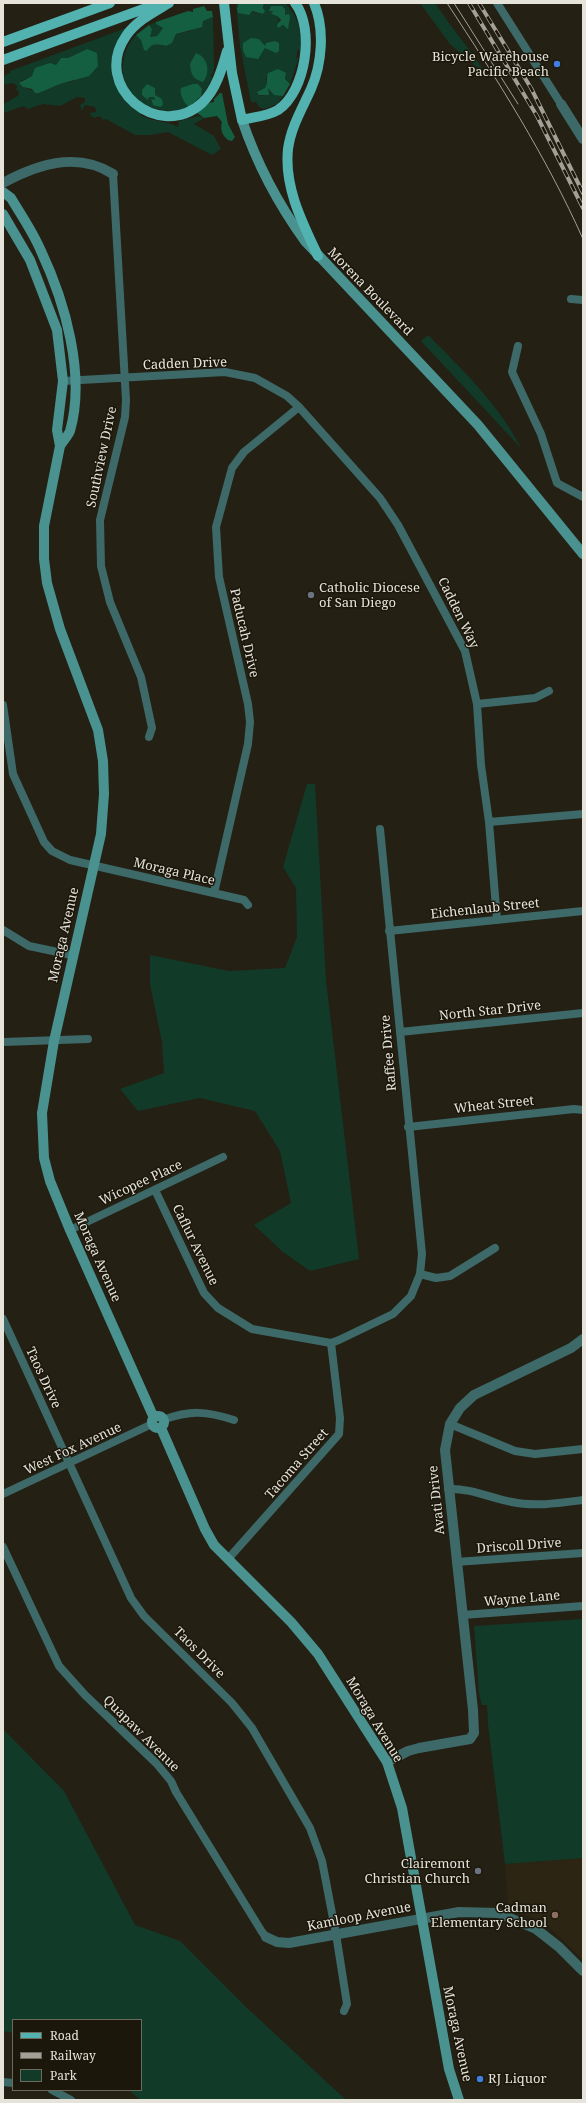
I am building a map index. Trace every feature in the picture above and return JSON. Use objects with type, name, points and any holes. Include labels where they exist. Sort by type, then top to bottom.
[{"type":"main road","points":[[3,60],[160,3]]},
{"type":"main road","points":[[169,3],[131,30],[119,50],[116,64],[119,82],[123,91],[139,107],[158,115],[172,115],[191,111],[203,102],[211,93],[221,71],[228,47]]},
{"type":"main road","points":[[242,120],[277,110],[292,95],[305,56],[306,31],[300,9],[295,3]]},
{"type":"main road","points":[[314,3],[321,34],[319,60],[312,88],[296,117],[288,149],[290,186],[298,215],[318,256]]},
{"type":"main road","points":[[3,42],[108,4]]},
{"type":"main road","name":"Morena Boulevard","points":[[225,7],[228,47],[235,90],[242,120],[253,151],[271,189],[289,218],[318,256],[478,425],[583,554]]},
{"type":"main road","name":"Moraga Avenue","points":[[3,192],[10,198],[41,250],[56,287],[71,345],[75,381],[73,415],[69,432],[60,446],[44,526],[44,559],[49,590],[60,629],[98,730],[103,761],[104,794],[101,834],[72,956],[54,1041],[42,1113],[44,1158],[50,1181],[70,1230],[205,1529],[214,1545],[291,1622],[318,1654],[387,1762],[402,1808],[449,2069],[459,2100]]},
{"type":"main road","name":"Moraga Avenue","points":[[3,214],[30,260],[41,284],[57,330],[63,381],[57,430],[60,446]]},
{"type":"street","points":[[497,3],[583,139]]},
{"type":"street","points":[[3,183],[35,168],[59,161],[79,162],[106,170],[113,174]]},
{"type":"street","name":"Southview Drive","points":[[113,174],[125,417],[100,520],[101,566],[110,602],[140,677],[152,728],[149,737]]},
{"type":"street","points":[[571,299],[583,300]]},
{"type":"street","points":[[518,346],[512,372],[541,434],[557,483],[583,496]]},
{"type":"street","name":"Cadden Drive","points":[[63,381],[225,372],[255,378],[287,396],[299,407]]},
{"type":"street","name":"Cadden Way","points":[[299,407],[380,498],[398,525],[459,639],[472,677],[477,704],[481,765],[489,822],[497,920]]},
{"type":"street","name":"Paducah Drive","points":[[214,894],[248,744],[250,722],[248,704],[219,577],[216,526],[232,468],[244,452],[299,407]]},
{"type":"street","points":[[477,704],[535,698],[549,691]]},
{"type":"street","name":"Moraga Place","points":[[3,705],[12,774],[44,842],[52,851],[70,860],[244,900],[248,905]]},
{"type":"street","points":[[489,822],[583,814]]},
{"type":"street","name":"Raffee Drive","points":[[331,1343],[393,1314],[411,1296],[420,1274],[422,1254],[408,1127],[380,829]]},
{"type":"street","name":"Eichenlaub Street","points":[[389,931],[583,911]]},
{"type":"street","points":[[3,930],[29,946],[72,956]]},
{"type":"street","name":"North Star Drive","points":[[400,1032],[583,1013]]},
{"type":"street","points":[[3,1042],[88,1040]]},
{"type":"street","name":"Wheat Street","points":[[408,1127],[574,1109],[583,1110]]},
{"type":"street","name":"Wicopee Place","points":[[70,1230],[223,1157]]},
{"type":"street","name":"Caflur Avenue","points":[[154,1190],[204,1293],[218,1308],[252,1329],[331,1343]]},
{"type":"street","points":[[420,1274],[436,1278],[450,1276],[494,1248]]},
{"type":"street","name":"Taos Drive","points":[[3,1319],[131,1598],[144,1616],[232,1703],[252,1728],[310,1828],[322,1861],[336,1934],[347,2004],[344,2011]]},
{"type":"street","name":"Avati Drive","points":[[387,1762],[414,1750],[470,1739],[474,1733],[463,1615],[448,1489],[445,1450],[450,1424],[460,1408],[474,1395],[571,1348],[583,1339]]},
{"type":"street","name":"Tacoma Street","points":[[228,1559],[339,1434],[340,1418],[331,1343]]},
{"type":"street","name":"West Fox Avenue","points":[[3,1494],[178,1414],[196,1412],[212,1413],[234,1420]]},
{"type":"street","points":[[450,1424],[515,1451],[535,1454],[583,1449]]},
{"type":"street","points":[[448,1489],[460,1488],[476,1491],[512,1503],[548,1504],[583,1500]]},
{"type":"street","name":"Quapaw Avenue","points":[[3,1546],[60,1666],[85,1695],[156,1763],[172,1782],[188,1812],[266,1937]]},
{"type":"street","name":"Driscoll Drive","points":[[456,1562],[583,1553]]},
{"type":"street","name":"Wayne Lane","points":[[463,1615],[583,1606]]},
{"type":"street","name":"Kamloop Avenue","points":[[266,1937],[277,1942],[289,1943],[459,1912],[498,1914],[536,1929],[559,1946],[583,1971]]},
{"type":"street","points":[[54,2091],[71,2100]]},
{"type":"shaded area","name":"Cadman Elementary School","points":[[583,1858],[583,1960],[544,1922],[508,1907],[505,1864]]},
{"type":"green space","points":[[236,3],[239,3],[237,9],[263,14],[264,3],[285,3],[290,8],[294,14],[300,31],[301,45],[300,52],[298,49],[296,59],[299,57],[290,84],[285,79],[286,75],[275,71],[270,72],[266,78],[266,88],[259,91],[261,96],[266,94],[268,88],[283,96],[277,104],[264,109],[259,107],[256,102],[251,102],[240,46]],"holes":[[[276,7],[290,23],[288,26],[281,26],[277,16],[271,14],[273,11],[271,10]]]},
{"type":"green space","points":[[239,3],[264,3],[263,8],[265,11],[263,14],[252,11],[249,15],[238,13],[237,9]]},
{"type":"green space","points":[[420,3],[435,3],[488,77],[450,44]]},
{"type":"green space","points":[[204,6],[207,11],[212,11],[213,17],[203,21],[202,27],[176,34],[172,43],[166,46],[153,45],[147,51],[144,50],[141,40],[136,35],[149,25],[152,29],[150,37],[157,36],[163,28],[156,24],[156,22],[188,11],[193,12],[193,9]]},
{"type":"green space","points":[[271,6],[282,6],[285,9],[285,15],[289,14],[290,18],[288,29],[283,25],[278,28],[277,25],[281,20],[277,16],[271,14],[273,11],[269,11]]},
{"type":"green space","points":[[213,17],[214,67],[213,74],[211,74],[212,78],[208,87],[197,101],[184,109],[167,111],[147,107],[134,99],[128,91],[125,82],[123,62],[130,43],[136,35],[149,47],[156,44],[166,46],[172,43],[176,34],[190,31],[203,21]],"holes":[[[144,88],[155,88],[155,95],[158,98],[153,105],[151,100],[155,100],[154,97],[149,97],[148,100],[145,96]]]},
{"type":"green space","points":[[156,22],[156,24],[163,28],[157,36],[149,37],[152,29],[149,25]]},
{"type":"green space","points":[[126,28],[121,40],[123,96],[141,114],[140,115],[178,127],[179,121],[199,116],[204,118],[194,124],[214,136],[221,149],[212,155],[168,132],[150,135],[135,135],[106,119],[103,120],[100,116],[94,118],[90,115],[90,113],[96,112],[95,107],[85,105],[82,111],[80,105],[85,102],[85,98],[77,97],[60,106],[43,104],[28,109],[24,106],[3,113],[3,104],[18,96],[19,91],[16,90],[17,86],[13,83],[3,85],[3,74],[4,76],[10,73],[10,71]],"holes":[[[87,49],[74,81],[60,84],[39,93],[23,87],[21,81],[56,65],[61,58],[68,58]]]},
{"type":"green space","points":[[251,38],[259,39],[265,46],[266,43],[275,41],[279,43],[279,51],[276,53],[265,48],[258,59],[246,57],[243,50],[243,43]]},
{"type":"green space","points":[[87,49],[97,53],[98,66],[89,76],[60,84],[39,93],[35,93],[32,89],[23,87],[19,83],[32,76],[35,68],[50,63],[56,65],[61,58],[68,58]]},
{"type":"green space","points":[[196,53],[203,58],[207,66],[207,74],[203,82],[195,78],[191,71],[190,64]]},
{"type":"green space","points":[[278,69],[286,73],[285,79],[290,84],[283,96],[274,95],[268,88],[269,95],[259,95],[257,92],[266,86],[268,73]]},
{"type":"green space","points":[[147,84],[155,88],[155,95],[162,99],[163,105],[160,107],[153,105],[151,99],[155,100],[154,97],[149,97],[148,100],[142,95],[142,90]]},
{"type":"green space","points":[[198,84],[202,89],[201,96],[189,107],[182,98],[181,88]]},
{"type":"green space","points":[[222,93],[228,124],[235,137],[232,141],[228,140],[224,136],[221,130],[222,122],[217,116],[204,118],[196,112],[208,103],[214,102],[214,99]]},
{"type":"green space","points":[[428,335],[467,374],[491,402],[512,432],[521,448],[421,341]]},
{"type":"green space","points":[[307,784],[315,784],[326,980],[359,1259],[310,1271],[283,1252],[254,1225],[291,1203],[280,1151],[255,1111],[200,1098],[138,1111],[120,1089],[164,1073],[162,1042],[150,984],[150,955],[229,971],[285,968],[297,937],[296,888],[283,867]]},
{"type":"green space","points":[[583,1619],[583,1858],[505,1864],[487,1705],[482,1705],[479,1694],[474,1626]]},
{"type":"green space","points":[[3,1729],[64,1791],[135,1925],[180,1941],[246,2007],[346,2100],[140,2100],[130,2091],[142,2091],[142,2019],[12,2019],[12,2033],[3,2031]]},
{"type":"tram line","points":[[447,3],[520,118],[569,208],[583,239]]},
{"type":"tram line","points":[[454,3],[518,104]]},
{"type":"railway","points":[[469,3],[537,116],[583,208]]},
{"type":"railway","points":[[479,3],[531,88],[583,193]]},
{"type":"place","name":"Bicycle Warehouse Pacific Beach","points":[[557,64]]},
{"type":"place","name":"Catholic Diocese of San Diego","points":[[311,595]]},
{"type":"place","name":"Clairemont Christian Church","points":[[478,1871]]},
{"type":"place","name":"Cadman Elementary School","points":[[555,1915]]},
{"type":"place","name":"RJ Liquor","points":[[480,2079]]}]
